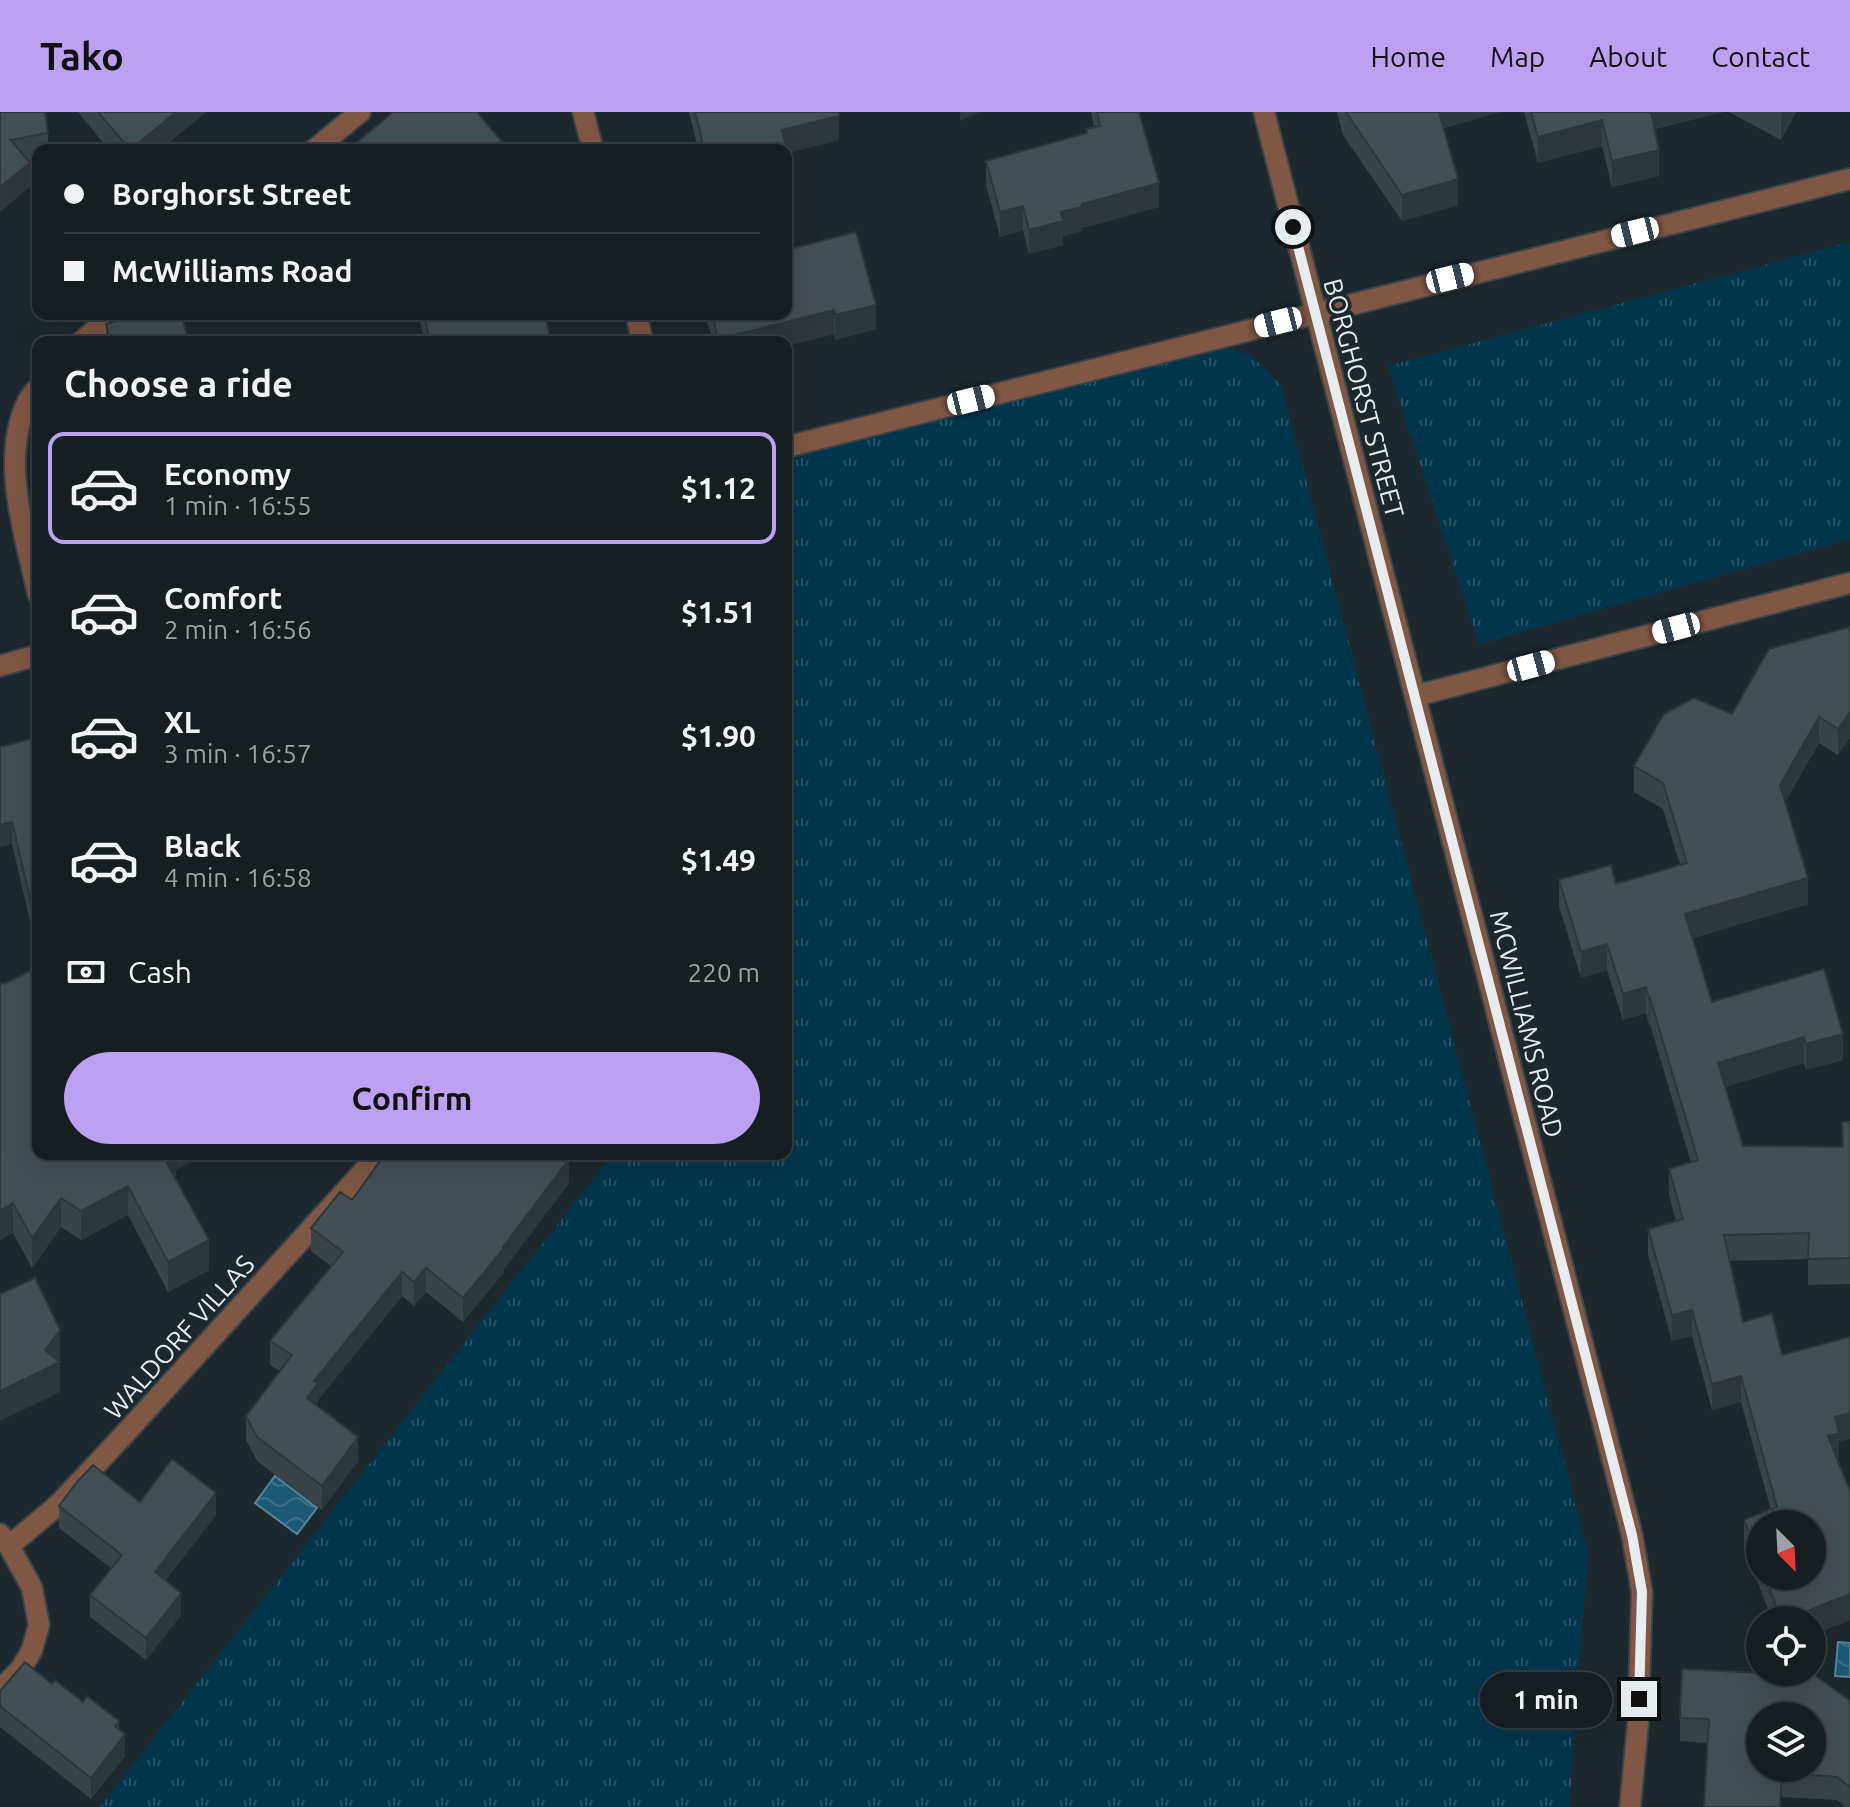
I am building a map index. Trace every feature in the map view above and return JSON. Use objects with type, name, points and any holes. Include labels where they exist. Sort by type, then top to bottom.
[{"type":"street","points":[[321,144],[360,112]]},
{"type":"street","points":[[583,112],[591,144]]},
{"type":"street","name":"BORGHORST STREET","points":[[1264,112],[1415,696]]},
{"type":"street","points":[[792,445],[1850,179]]},
{"type":"street","points":[[88,336],[108,320]]},
{"type":"street","points":[[32,396],[15,437],[14,482],[32,566]]},
{"type":"street","points":[[1415,696],[1850,583]]},
{"type":"street","points":[[0,666],[32,657]]},
{"type":"street","name":"MCWILLIAMS ROAD","points":[[1415,696],[1632,1535],[1642,1592],[1638,1723],[1630,1807]]},
{"type":"street","name":"WALDORF VILLAS","points":[[0,1690],[21,1669],[32,1650],[39,1625],[32,1588],[4,1540],[58,1505],[374,1160]]},
{"type":"green space","points":[[1850,242],[1850,539],[1479,644],[1388,366]]},
{"type":"green space","points":[[1212,344],[1249,354],[1281,385],[1588,1553],[1569,1807],[100,1807],[608,1160],[792,1160],[792,455]]},
{"type":"water","points":[[275,1476],[317,1508],[297,1534],[255,1503]]},
{"type":"water","points":[[1838,1642],[1850,1643],[1850,1677],[1835,1676]]},
{"type":"building","points":[[0,112],[45,112],[48,133],[11,140],[30,163],[0,187]]},
{"type":"building","points":[[98,112],[176,112],[137,144],[125,144]]},
{"type":"building","points":[[393,112],[477,112],[503,144],[355,144]]},
{"type":"building","points":[[695,112],[838,112],[839,116],[782,130],[785,144],[703,144]]},
{"type":"building","points":[[1097,112],[1139,112],[1159,183],[1082,204],[1082,207],[1061,212],[1063,221],[1029,230],[1023,206],[1000,212],[986,161],[1087,133],[1086,129],[1100,126]]},
{"type":"building","points":[[1346,112],[1439,112],[1458,179],[1402,195]]},
{"type":"building","points":[[1531,112],[1651,112],[1659,150],[1612,161],[1602,120],[1538,137]]},
{"type":"building","points":[[856,232],[876,305],[835,315],[834,310],[730,336],[717,336],[713,320],[792,320],[792,248]]},
{"type":"building","points":[[120,320],[183,320],[187,336],[109,336],[106,324]]},
{"type":"building","points":[[425,320],[546,320],[550,336],[429,336]]},
{"type":"building","points":[[1850,627],[1850,712],[1838,729],[1819,717],[1780,785],[1808,878],[1685,914],[1712,1002],[1824,969],[1843,1034],[1806,1044],[1804,1037],[1718,1063],[1743,1146],[1843,1147],[1842,1122],[1850,1122],[1850,1258],[1808,1259],[1809,1233],[1724,1235],[1743,1322],[1772,1314],[1782,1355],[1850,1337],[1850,1413],[1835,1417],[1839,1433],[1828,1436],[1850,1491],[1850,1594],[1820,1606],[1776,1606],[1770,1590],[1826,1590],[1826,1510],[1769,1510],[1777,1507],[1741,1376],[1712,1384],[1692,1310],[1672,1315],[1648,1229],[1683,1219],[1669,1169],[1698,1160],[1650,998],[1646,987],[1623,994],[1607,944],[1581,952],[1559,880],[1611,865],[1616,884],[1687,863],[1663,783],[1634,766],[1664,714],[1694,698],[1732,714],[1769,649]]},
{"type":"building","points":[[32,739],[30,898],[12,822],[0,825],[0,747]]},
{"type":"building","points":[[32,970],[32,1160],[166,1160],[209,1240],[168,1262],[128,1186],[81,1211],[61,1198],[32,1238],[13,1203],[0,1211],[0,984]]},
{"type":"building","points":[[381,1160],[568,1160],[463,1298],[426,1268],[414,1282],[402,1272],[314,1381],[318,1383],[307,1398],[358,1437],[322,1486],[257,1437],[246,1416],[292,1355],[270,1341],[343,1252],[311,1228],[340,1192],[352,1200]]},
{"type":"building","points":[[35,1278],[60,1330],[45,1350],[60,1362],[0,1391],[0,1294]]},
{"type":"building","points":[[172,1459],[216,1493],[155,1572],[181,1593],[146,1638],[90,1595],[122,1555],[59,1506],[93,1465],[140,1502]]},
{"type":"building","points":[[25,1662],[52,1684],[55,1680],[83,1702],[87,1696],[119,1721],[115,1726],[125,1734],[91,1778],[0,1706],[0,1691]]},
{"type":"building","points":[[1682,1669],[1746,1672],[1746,1686],[1826,1686],[1826,1683],[1850,1701],[1850,1787],[1837,1777],[1826,1776],[1826,1702],[1746,1702],[1746,1782],[1781,1782],[1780,1807],[1704,1807],[1709,1719],[1680,1718]]},
{"type":"route","points":[[1293,227],[1632,1535],[1642,1592],[1639,1699]]}]
